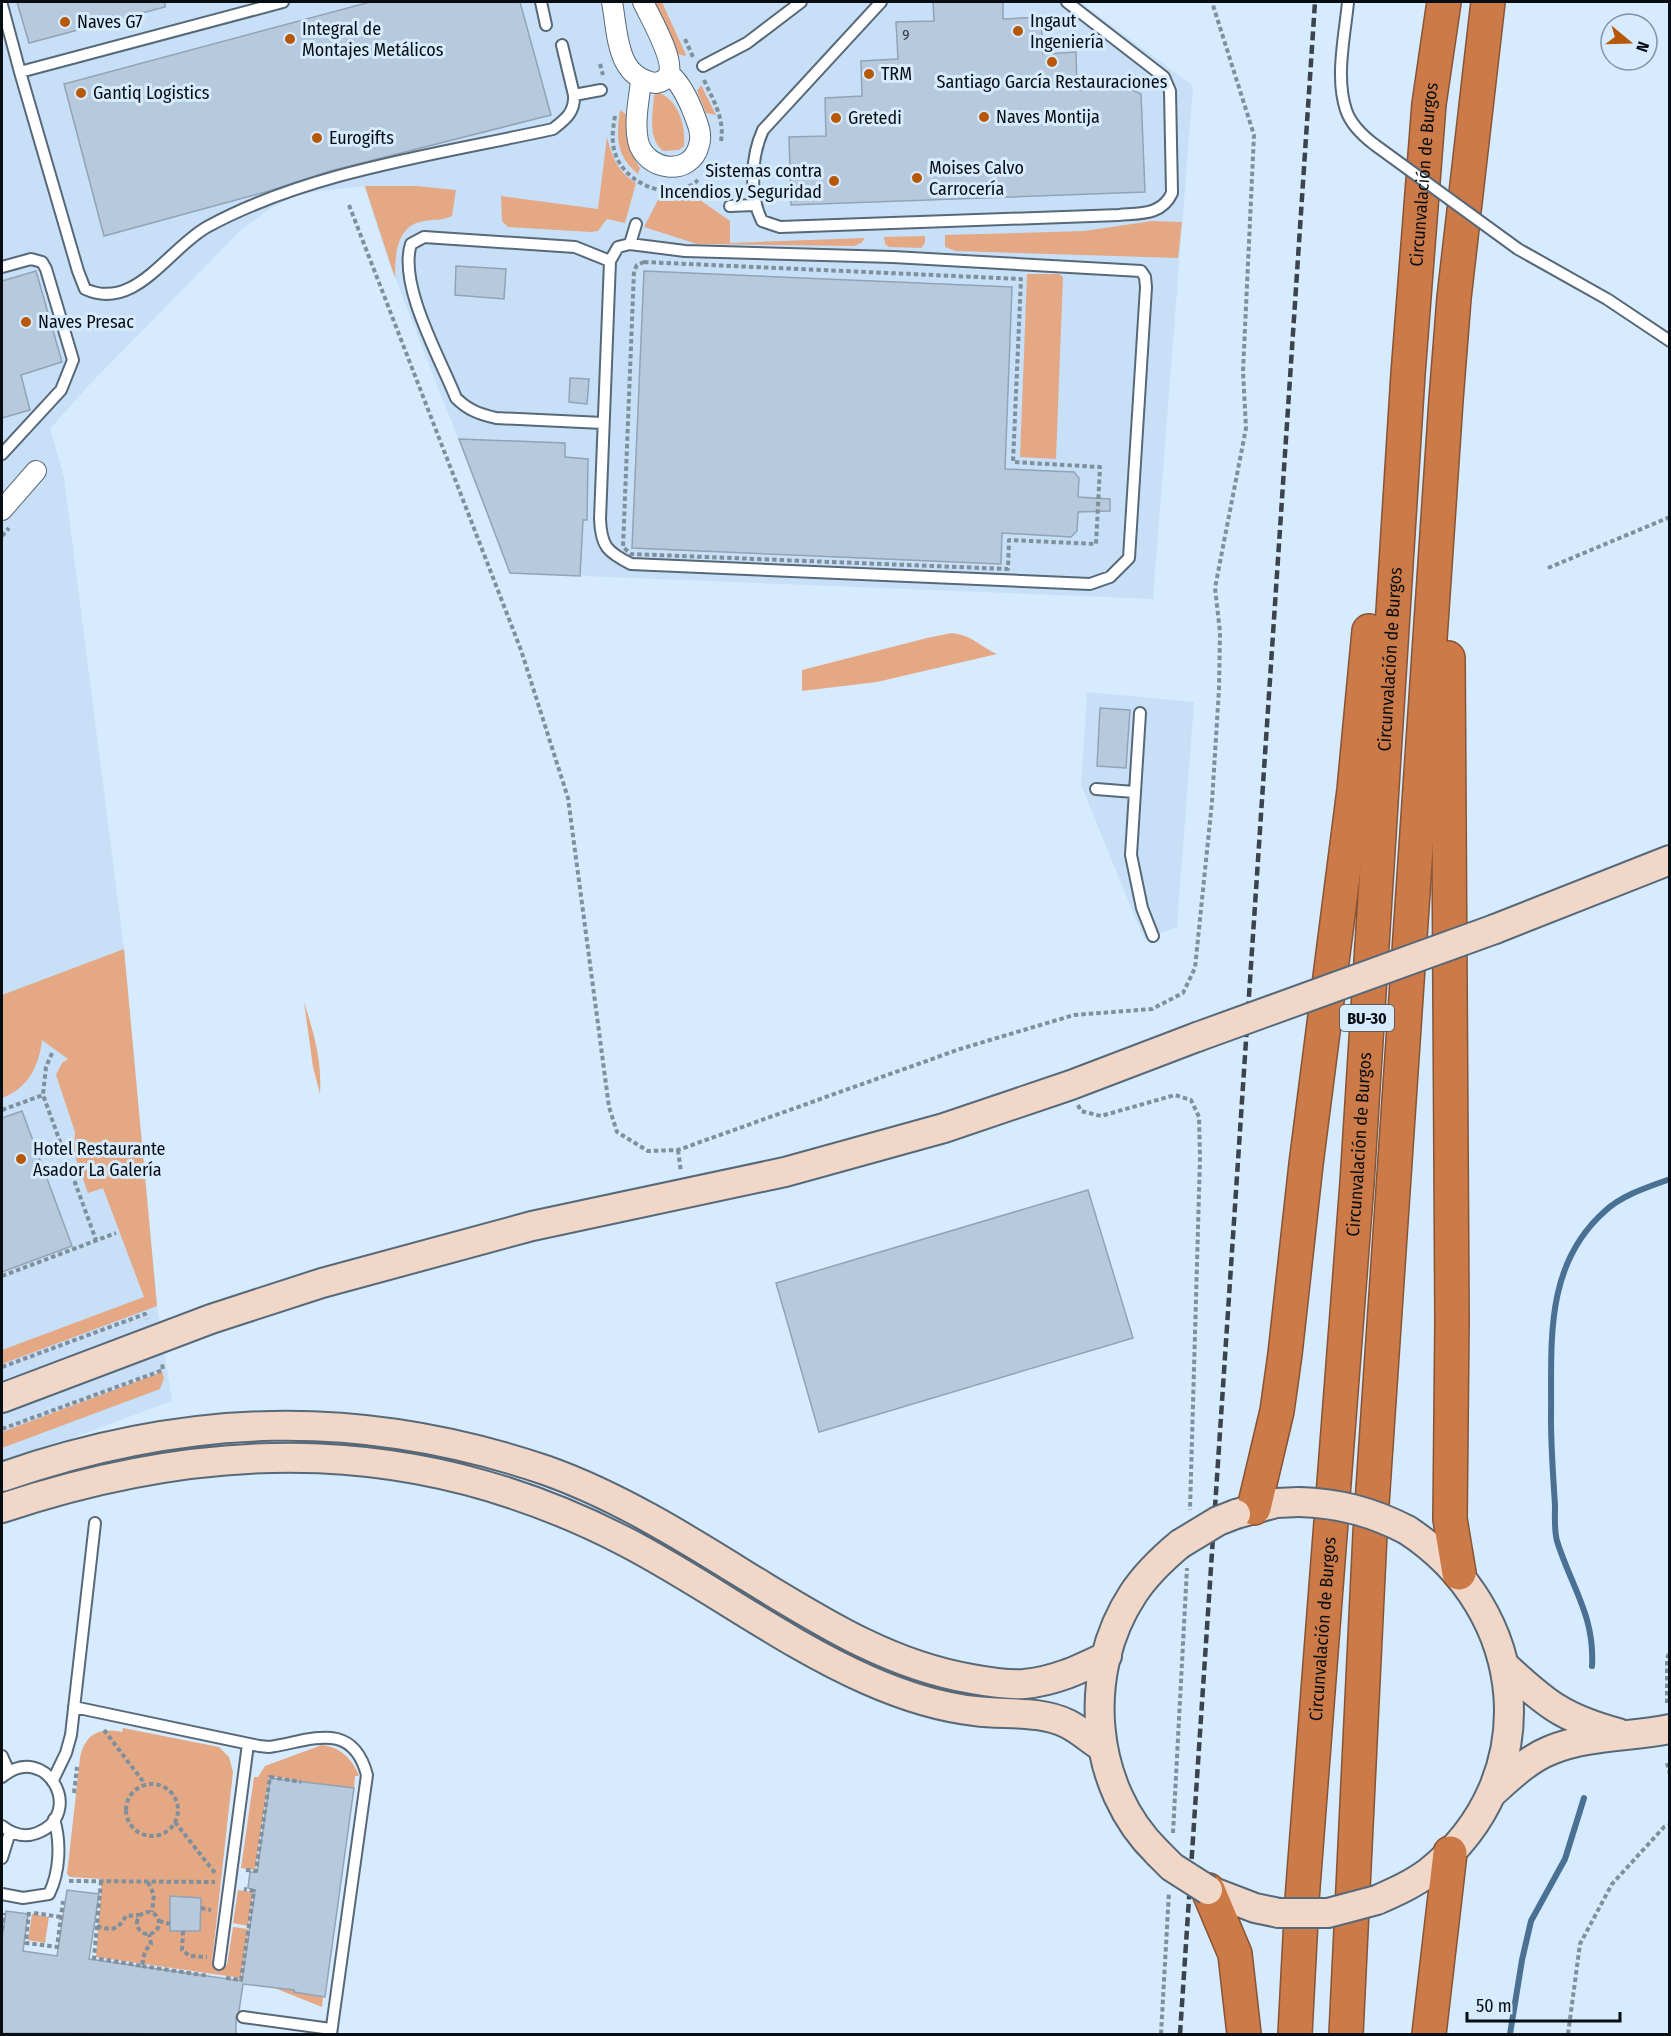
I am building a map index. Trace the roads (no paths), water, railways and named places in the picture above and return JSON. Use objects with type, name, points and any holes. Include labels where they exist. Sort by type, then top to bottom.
[{"type":"highway","name":"Circunvalación de Burgos","points":[[1296,2034],[1302,1900],[1357,1183],[1408,374],[1430,104],[1444,2]]},
{"type":"highway","name":"Circunvalación de Burgos","points":[[1346,2034],[1365,1904],[1370,1534],[1446,400],[1455,287],[1488,2]]},
{"type":"highway","points":[[1245,1511],[1277,1411],[1354,790],[1381,506],[1408,374]]},
{"type":"highway","points":[[1446,400],[1452,1296],[1450,1519],[1459,1573]]},
{"type":"highway","points":[[1429,2034],[1450,1852]]},
{"type":"highway","points":[[1208,1890],[1235,1954],[1244,2034]]},
{"type":"main road","points":[[2,1398],[210,1320],[322,1283],[532,1226],[785,1172],[944,1128],[1071,1085],[1495,929],[1670,860]]},
{"type":"main road","points":[[2,1477],[54,1459],[111,1444],[186,1430],[285,1425],[332,1426],[394,1433],[495,1456],[545,1471],[596,1492],[689,1541],[816,1620],[894,1658],[944,1674],[1022,1684],[1063,1677],[1107,1656]]},
{"type":"main road","points":[[2,1508],[52,1491],[141,1469],[208,1460],[261,1457],[346,1459],[449,1476],[553,1508],[628,1543],[776,1631],[867,1680],[937,1704],[975,1711],[1042,1716],[1067,1724],[1102,1747]]},
{"type":"main road","points":[[1299,1502],[1344,1506],[1366,1511],[1407,1530],[1435,1549],[1459,1573],[1480,1601],[1505,1666],[1509,1699],[1508,1731],[1501,1764],[1490,1795],[1473,1825],[1450,1852],[1428,1872],[1403,1888],[1365,1904],[1312,1914],[1278,1913],[1255,1908],[1208,1890],[1172,1867],[1165,1844],[1126,1813],[1111,1782],[1102,1747],[1098,1706],[1107,1656],[1132,1595],[1156,1565],[1184,1553],[1218,1521],[1245,1511],[1299,1502]]},
{"type":"main road","points":[[1505,1666],[1546,1704],[1585,1724],[1632,1737]]},
{"type":"main road","points":[[1490,1795],[1521,1767],[1550,1750],[1590,1739],[1632,1737],[1668,1716]]},
{"type":"street","points":[[612,2],[624,63],[641,81],[656,84],[666,80],[669,74],[669,58],[643,2]]},
{"type":"street","points":[[641,81],[638,142],[644,153],[657,165],[673,168],[684,164],[694,155],[699,145],[700,130],[681,89],[669,74]]},
{"type":"street","points":[[2,510],[36,471]]},
{"type":"lane","points":[[20,72],[283,2]]},
{"type":"lane","points":[[541,2],[546,25]]},
{"type":"lane","points":[[703,66],[747,44],[801,2]]},
{"type":"lane","points":[[881,2],[763,130],[755,146],[754,205],[762,221],[780,227],[1119,215],[1152,212],[1166,205],[1172,193],[1172,181],[1170,91],[1164,77],[1067,2]]},
{"type":"lane","points":[[1348,2],[1342,80],[1346,110],[1358,132],[1518,249],[1606,299],[1670,341]]},
{"type":"lane","points":[[2,5],[78,271],[85,289],[100,296],[125,292],[205,228],[272,197],[359,172],[553,129],[567,118],[575,106],[562,45]]},
{"type":"lane","points":[[574,95],[602,85]]},
{"type":"lane","points":[[730,206],[754,205]]},
{"type":"lane","points":[[630,244],[636,224]]},
{"type":"lane","points":[[603,423],[496,417],[479,414],[466,408],[456,398],[412,293],[407,269],[411,244],[424,237],[575,247],[610,261]]},
{"type":"lane","points":[[630,244],[685,251],[893,257],[1141,271],[1145,277],[1146,287],[1129,558],[1110,577],[1090,584],[631,564],[609,550],[601,538],[610,261],[618,247],[630,244]]},
{"type":"lane","points":[[2,267],[31,259],[42,262],[73,360],[61,390],[2,454]]},
{"type":"lane","points":[[1140,713],[1131,855],[1142,908],[1153,936]]},
{"type":"lane","points":[[1096,789],[1134,792]]},
{"type":"lane","points":[[53,1780],[66,1753],[74,1707],[95,1523]]},
{"type":"lane","points":[[74,1707],[269,1747],[330,1737],[354,1748],[363,1761],[367,1775],[331,2032],[243,2017]]},
{"type":"lane","points":[[216,1961],[248,1744]]},
{"type":"lane","points":[[2,1756],[5,1774],[18,1768],[37,1768],[53,1780],[60,1802],[54,1819],[43,1831],[32,1835],[21,1835],[6,1829],[2,1858]]},
{"type":"lane","points":[[2,1894],[23,1898],[49,1894],[54,1884],[59,1837],[54,1819]]},
{"type":"waterway","points":[[1592,1666],[1592,1648],[1586,1616],[1555,1532],[1551,1419],[1552,1335],[1555,1308],[1561,1281],[1571,1256],[1585,1233],[1605,1211],[1619,1200],[1670,1179]]},
{"type":"waterway","points":[[1510,2034],[1531,1921],[1565,1859],[1584,1798]]},
{"type":"railway","points":[[1180,2034],[1315,2]]},
{"type":"place","name":"Naves G7","points":[[65,22]]},
{"type":"place","name":"Ingaut Ingeniería","points":[[1018,31]]},
{"type":"place","name":"Integral de Montajes Metálicos","points":[[290,39]]},
{"type":"place","name":"Santiago García Restauraciones","points":[[1052,62]]},
{"type":"place","name":"TRM","points":[[869,74]]},
{"type":"place","name":"Gantiq Logistics","points":[[81,93]]},
{"type":"place","name":"Naves Montija","points":[[984,117]]},
{"type":"place","name":"Gretedi","points":[[836,118]]},
{"type":"place","name":"Eurogifts","points":[[317,138]]},
{"type":"place","name":"Moises Calvo Carrocería","points":[[917,178]]},
{"type":"place","name":"Sistemas contra Incendios y Seguridad","points":[[834,181]]},
{"type":"place","name":"Naves Presac","points":[[26,322]]},
{"type":"place","name":"Hotel Restaurante Asador La Galería","points":[[21,1159]]}]
